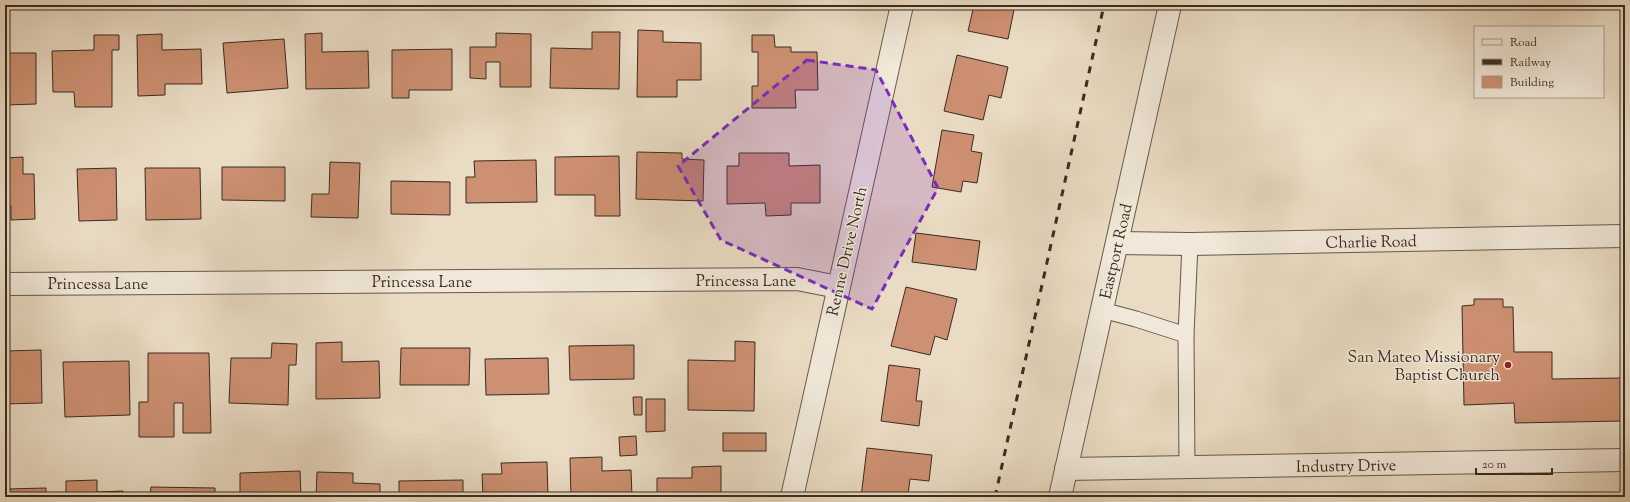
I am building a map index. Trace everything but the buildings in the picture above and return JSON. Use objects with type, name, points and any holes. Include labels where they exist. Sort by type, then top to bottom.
[{"type":"street","name":"Renne Drive North","points":[[792,497],[902,5]]},
{"type":"street","name":"Eastport Road","points":[[1060,497],[1170,5]]},
{"type":"street","name":"Charlie Road","points":[[1117,243],[1190,244],[1625,236]]},
{"type":"street","name":"Princessa Lane","points":[[5,284],[797,279],[838,287]]},
{"type":"street","name":"Industry Drive","points":[[1066,469],[1625,460]]},
{"type":"lane","points":[[1187,467],[1186,335],[1190,244]]},
{"type":"lane","points":[[1102,310],[1186,335]]},
{"type":"highlighted area","points":[[807,60],[876,70],[938,188],[872,309],[721,240],[678,166]]},
{"type":"railway","points":[[995,497],[1104,5]]},
{"type":"place","name":"San Mateo Missionary Baptist Church","points":[[1508,365]]}]
